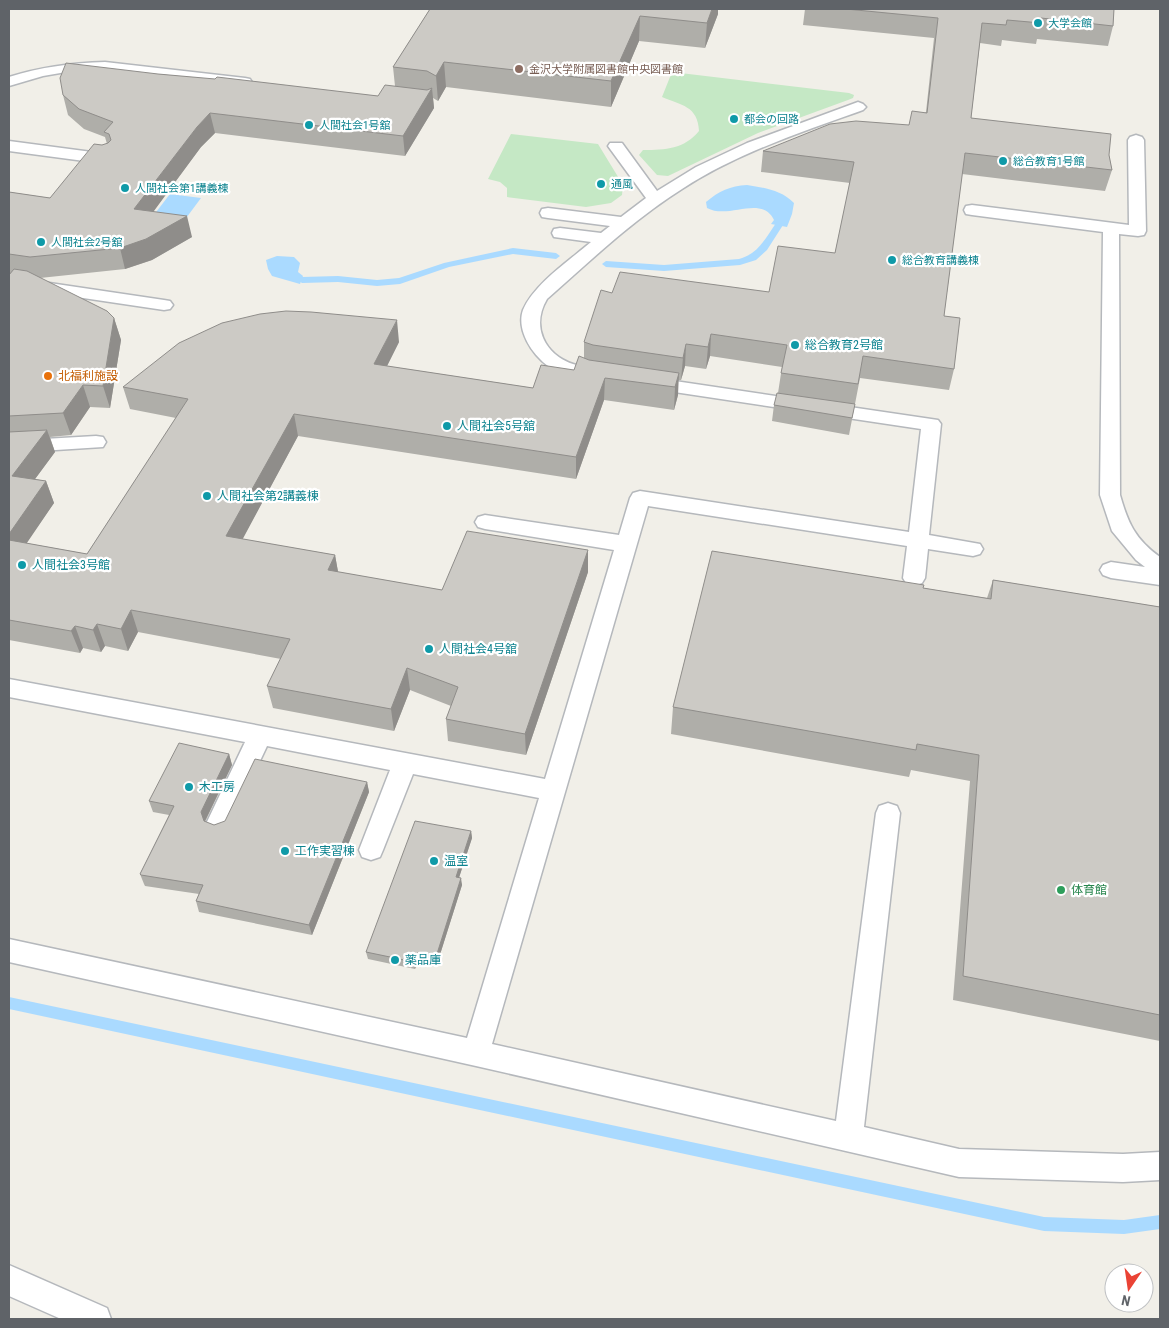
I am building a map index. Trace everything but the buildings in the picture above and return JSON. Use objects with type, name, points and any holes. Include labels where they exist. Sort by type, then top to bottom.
[{"type":"lane","points":[[9,82],[41,72],[72,67],[105,66],[260,84]]},
{"type":"lane","points":[[617,378],[589,374],[554,362],[535,343],[528,323],[533,306],[540,296],[624,223],[655,200],[726,158],[793,130],[858,107]]},
{"type":"lane","points":[[972,210],[1138,231],[1136,140]]},
{"type":"lane","points":[[9,146],[107,159]]},
{"type":"lane","points":[[616,146],[655,200]]},
{"type":"lane","points":[[548,213],[624,223]]},
{"type":"lane","points":[[1111,228],[1110,495],[1119,526],[1143,555],[1160,567]]},
{"type":"lane","points":[[560,233],[606,239]]},
{"type":"lane","points":[[9,282],[164,305]]},
{"type":"lane","points":[[636,381],[931,424],[914,578]]},
{"type":"lane","points":[[9,447],[96,442]]},
{"type":"lane","points":[[476,1053],[640,498],[973,549]]},
{"type":"lane","points":[[485,522],[626,544]]},
{"type":"lane","points":[[1112,570],[1160,577]]},
{"type":"lane","points":[[9,688],[554,792]]},
{"type":"lane","points":[[218,824],[260,736]]},
{"type":"lane","points":[[371,850],[405,763]]},
{"type":"lane","points":[[848,1138],[888,813]]},
{"type":"lane","points":[[9,952],[476,1053],[959,1163],[1123,1168],[1160,1166]]},
{"type":"lane","points":[[9,1280],[96,1319]]},
{"type":"green space","points":[[672,72],[854,95],[853,98],[848,100],[758,133],[668,176],[657,175],[639,155],[643,150],[659,150],[681,145],[699,131],[698,123],[692,111],[662,97]]},
{"type":"green space","points":[[511,134],[598,144],[623,185],[622,195],[611,203],[586,207],[507,197],[507,188],[500,182],[488,179]]},
{"type":"water","points":[[747,185],[778,192],[794,203],[787,227],[771,224],[774,220],[761,209],[716,211],[707,208],[706,202],[720,192]]},
{"type":"water","points":[[170,194],[201,198],[175,233],[143,229]]},
{"type":"water","points":[[277,256],[294,257],[300,263],[298,272],[303,276],[300,284],[272,276],[266,260]]},
{"type":"waterway","points":[[606,264],[664,268],[740,262],[753,258],[764,248],[779,225]]},
{"type":"waterway","points":[[302,280],[338,279],[377,283],[400,281],[447,265],[513,251],[556,256]]},
{"type":"waterway","points":[[9,1003],[1044,1224],[1124,1227],[1160,1222]]},
{"type":"place","name":"大学会館","points":[[1038,23]]},
{"type":"place","name":"金沢大学附属図書館中央図書館","points":[[519,69]]},
{"type":"place","name":"都会の回路","points":[[734,119]]},
{"type":"place","name":"人間社会1号舘","points":[[309,125]]},
{"type":"place","name":"総合教育1号館","points":[[1003,161]]},
{"type":"place","name":"通風","points":[[601,184]]},
{"type":"place","name":"人間社会第1講義棟","points":[[125,188]]},
{"type":"place","name":"人間社会2号舘","points":[[41,242]]},
{"type":"place","name":"総合教育講義棟","points":[[892,260]]},
{"type":"place","name":"総合教育2号館","points":[[795,345]]},
{"type":"place","name":"北福利施設","points":[[48,376]]},
{"type":"place","name":"人間社会5号舘","points":[[447,426]]},
{"type":"place","name":"人間社会第2講義棟","points":[[207,496]]},
{"type":"place","name":"人間社会3号館","points":[[22,565]]},
{"type":"place","name":"人間社会4号舘","points":[[429,649]]},
{"type":"place","name":"木工房","points":[[189,787]]},
{"type":"place","name":"工作実習棟","points":[[285,851]]},
{"type":"place","name":"温室","points":[[434,861]]},
{"type":"place","name":"体育館","points":[[1061,890]]},
{"type":"place","name":"薬品庫","points":[[395,960]]}]
